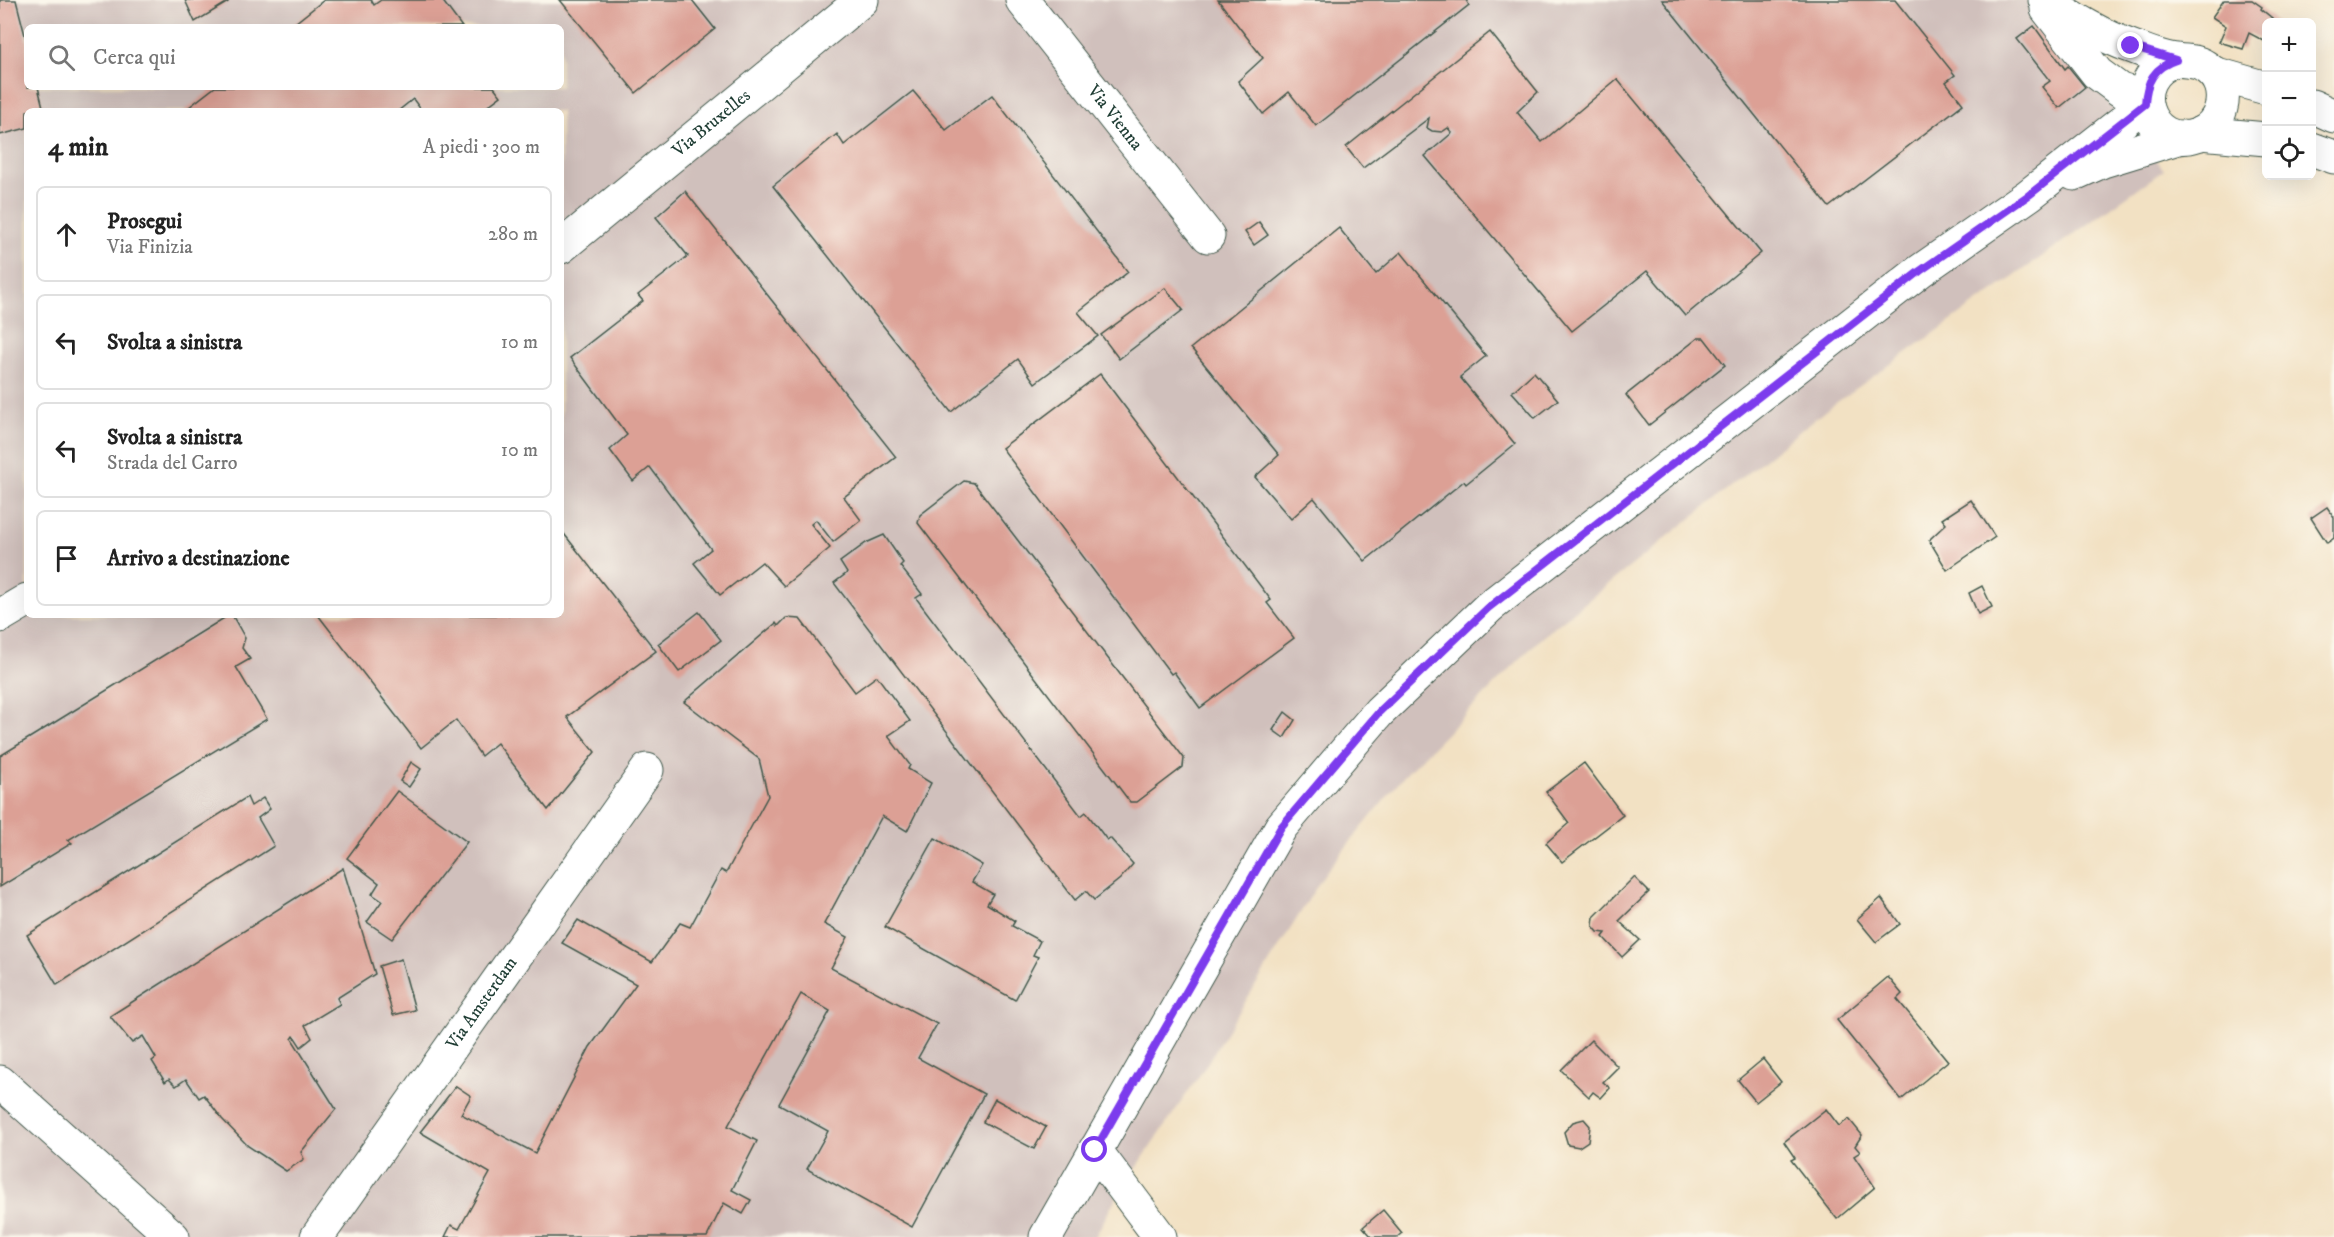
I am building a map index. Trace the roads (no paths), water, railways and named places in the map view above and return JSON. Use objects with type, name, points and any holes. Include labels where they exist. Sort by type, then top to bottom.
[{"type":"street","name":"Via Bruxelles","points":[[564,245],[862,0]]},
{"type":"street","name":"Via Vienna","points":[[1023,0],[1208,236]]},
{"type":"street","points":[[2043,0],[2091,29],[2131,46],[2176,60],[2196,62],[2213,73],[2262,87]]},
{"type":"street","points":[[2043,0],[2097,73],[2120,90],[2145,100]]},
{"type":"street","points":[[2176,60],[2167,63],[2151,77],[2145,100],[2154,124],[2162,130],[2191,135],[2262,139]]},
{"type":"street","points":[[2029,195],[2103,161],[2191,135],[2216,120],[2222,102],[2222,91],[2213,73]]},
{"type":"street","points":[[1046,1237],[1281,827],[1379,712],[1488,608],[1920,271],[2029,195],[2145,100]]},
{"type":"street","points":[[2316,108],[2334,116]]},
{"type":"street","points":[[2316,150],[2334,157]]},
{"type":"street","points":[[0,616],[24,602]]},
{"type":"street","name":"Via Amsterdam","points":[[317,1237],[648,770]]},
{"type":"street","points":[[0,1082],[173,1237]]},
{"type":"street","points":[[1095,1150],[1160,1237]]}]
